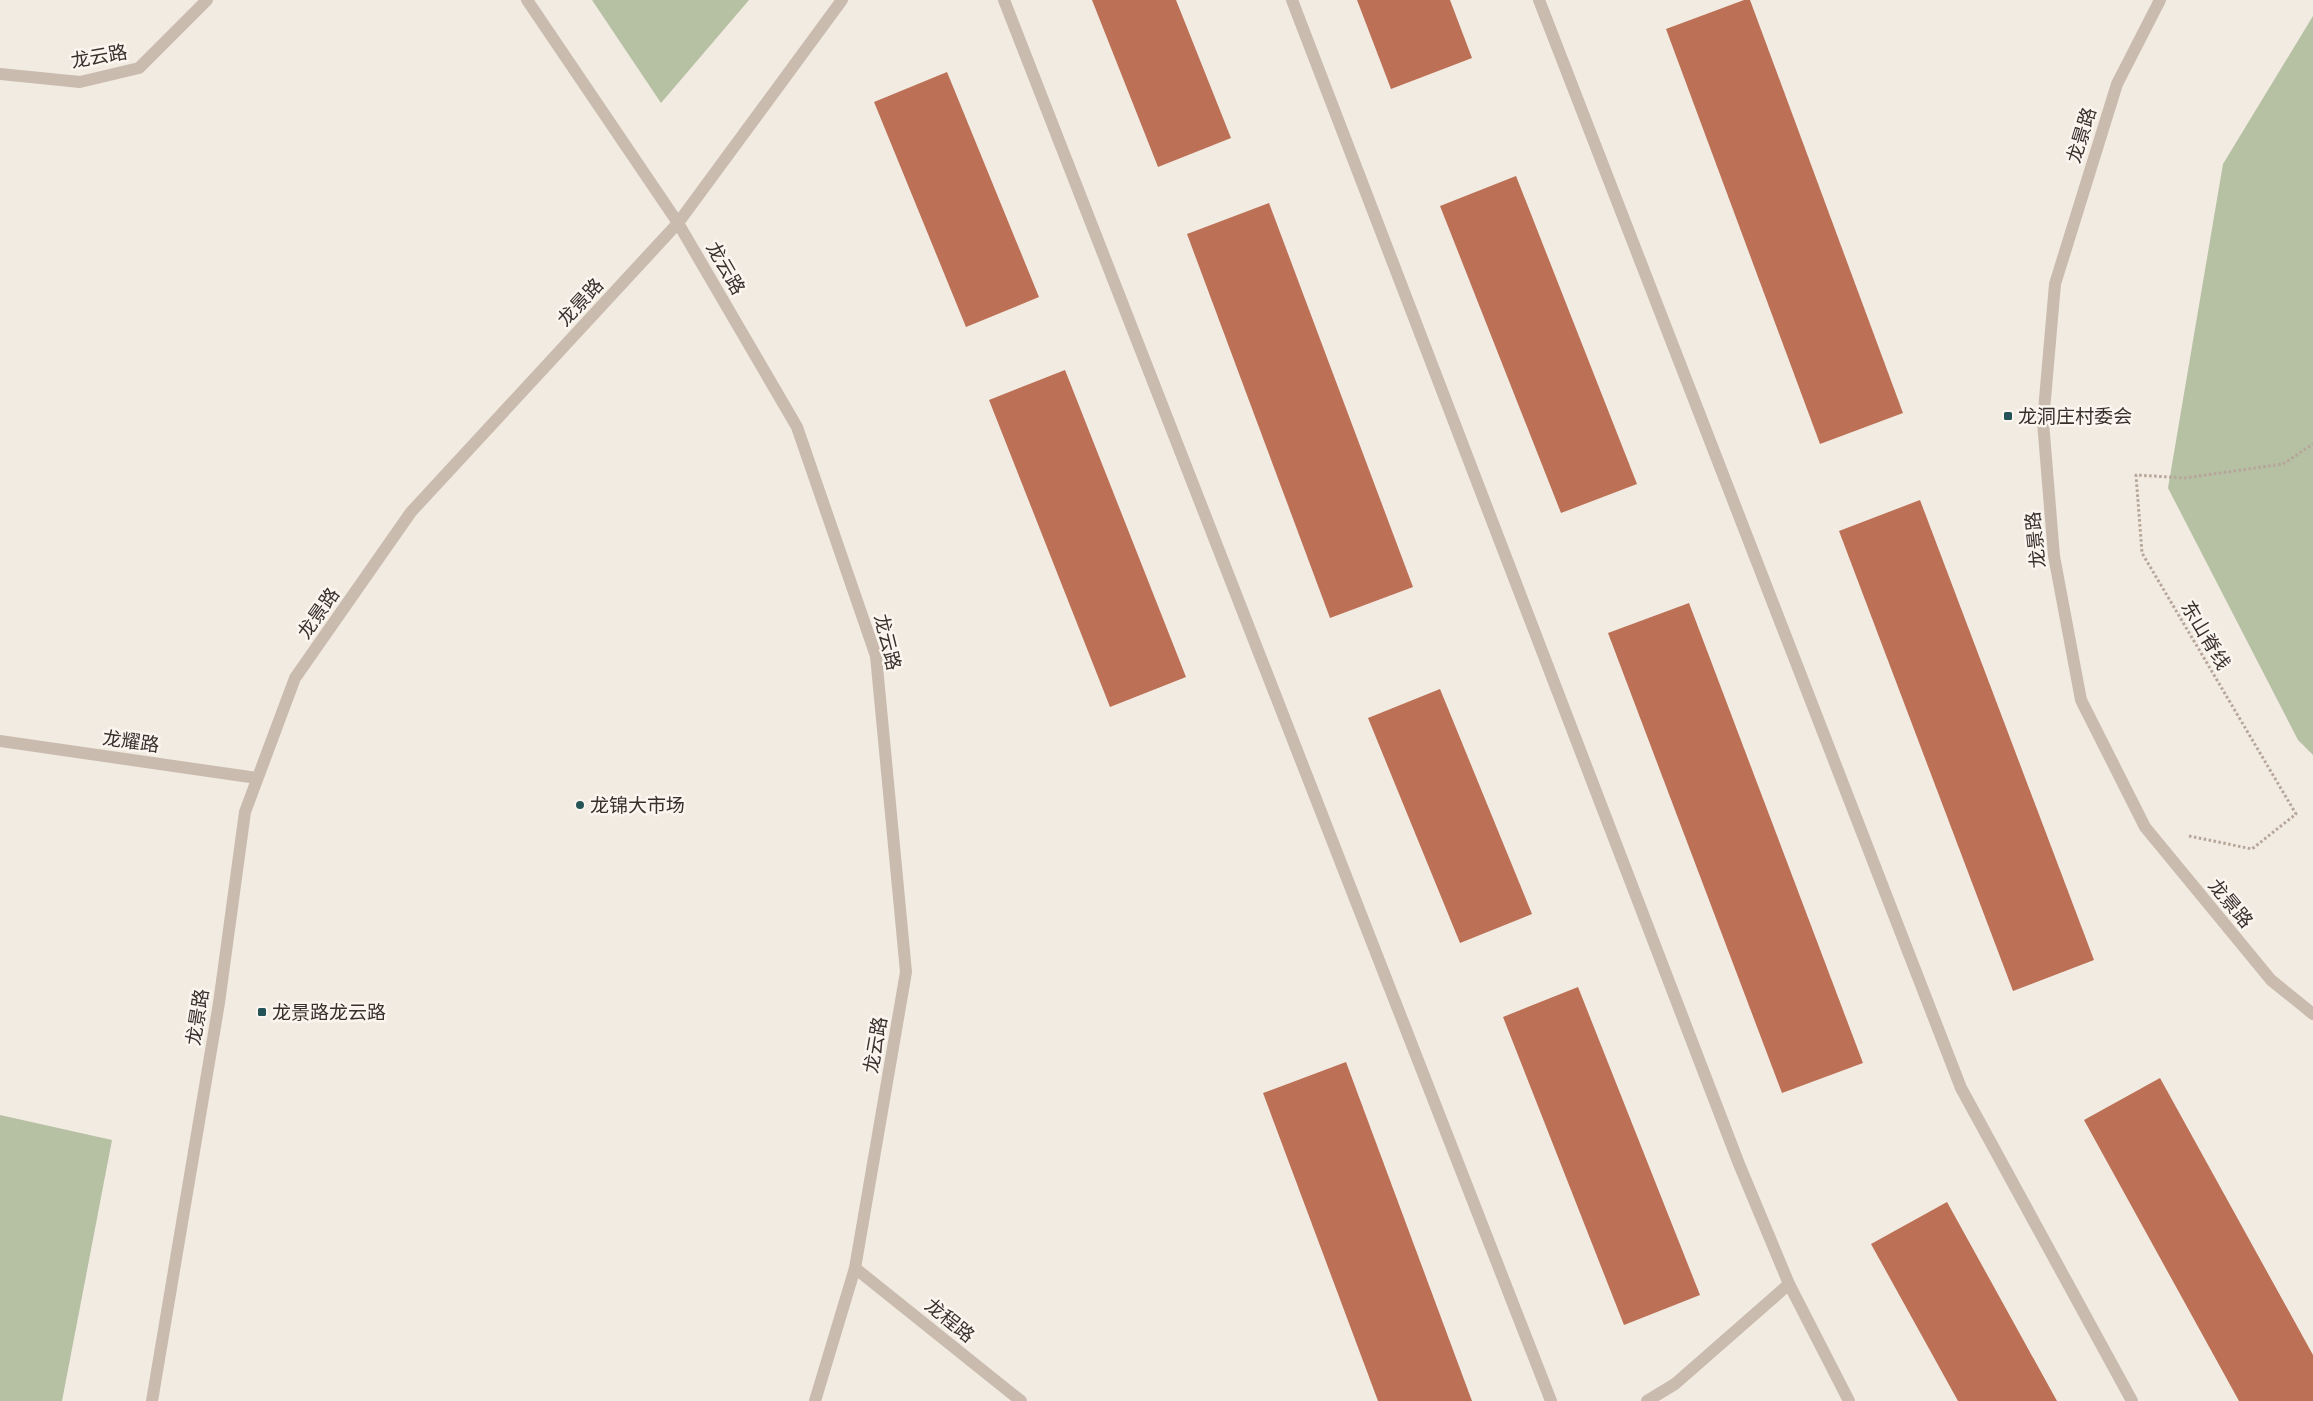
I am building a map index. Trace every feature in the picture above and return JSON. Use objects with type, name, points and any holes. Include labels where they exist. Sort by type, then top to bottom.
[{"type":"street","name":"龙云路","points":[[0,74],[80,82],[139,68],[207,0]]},
{"type":"street","name":"龙云路","points":[[526,0],[678,223],[797,427],[876,656],[906,972],[855,1268],[815,1401]]},
{"type":"street","name":"龙景路","points":[[152,1401],[219,1003],[245,812],[295,678],[411,512],[678,223],[842,0]]},
{"type":"street","points":[[1004,0],[1551,1401]]},
{"type":"street","points":[[1292,0],[1735,1154],[1789,1284],[1849,1401]]},
{"type":"street","points":[[1539,0],[1961,1088],[2132,1401]]},
{"type":"street","name":"龙景路","points":[[2160,0],[2117,84],[2055,284],[2043,422],[2054,556],[2080,700],[2144,827],[2271,980],[2313,1014]]},
{"type":"street","name":"龙耀路","points":[[0,741],[257,778]]},
{"type":"street","name":"龙程路","points":[[855,1268],[1021,1401]]},
{"type":"street","points":[[1647,1401],[1675,1384],[1789,1284]]},
{"type":"path","name":"东山脊线","points":[[2144,827],[2252,849],[2296,814],[2142,553],[2136,475],[2186,478],[2283,464],[2313,444]]},
{"type":"green space","points":[[592,0],[749,0],[661,103]]},
{"type":"green space","points":[[2313,16],[2313,755],[2298,740],[2168,488],[2223,164]]},
{"type":"green space","points":[[0,1115],[112,1140],[62,1401],[0,1401]]},
{"type":"building","points":[[1092,0],[1176,0],[1231,138],[1158,167]]},
{"type":"building","points":[[1357,0],[1450,0],[1472,58],[1391,89]]},
{"type":"building","points":[[1744,0],[1750,0],[1903,413],[1820,444],[1666,29]]},
{"type":"building","points":[[947,72],[1039,297],[966,327],[874,102]]},
{"type":"building","points":[[1516,176],[1637,484],[1561,513],[1440,206]]},
{"type":"building","points":[[1269,203],[1413,587],[1330,618],[1187,234]]},
{"type":"building","points":[[1065,370],[1186,677],[1110,707],[989,400]]},
{"type":"building","points":[[1920,500],[2094,960],[2013,991],[1839,531]]},
{"type":"building","points":[[1689,603],[1863,1063],[1782,1093],[1608,633]]},
{"type":"building","points":[[1440,689],[1532,914],[1460,943],[1368,718]]},
{"type":"building","points":[[1578,987],[1700,1295],[1624,1325],[1503,1017]]},
{"type":"building","points":[[1346,1062],[1472,1401],[1378,1401],[1263,1093]]},
{"type":"building","points":[[2160,1078],[2313,1355],[2313,1401],[2239,1401],[2084,1120]]},
{"type":"building","points":[[1947,1202],[2057,1401],[1958,1401],[1871,1244]]},
{"type":"place","name":"龙洞庄村委会","points":[[2008,416]]},
{"type":"place","name":"龙锦大市场","points":[[580,805]]},
{"type":"place","name":"龙景路龙云路","points":[[262,1012]]}]
